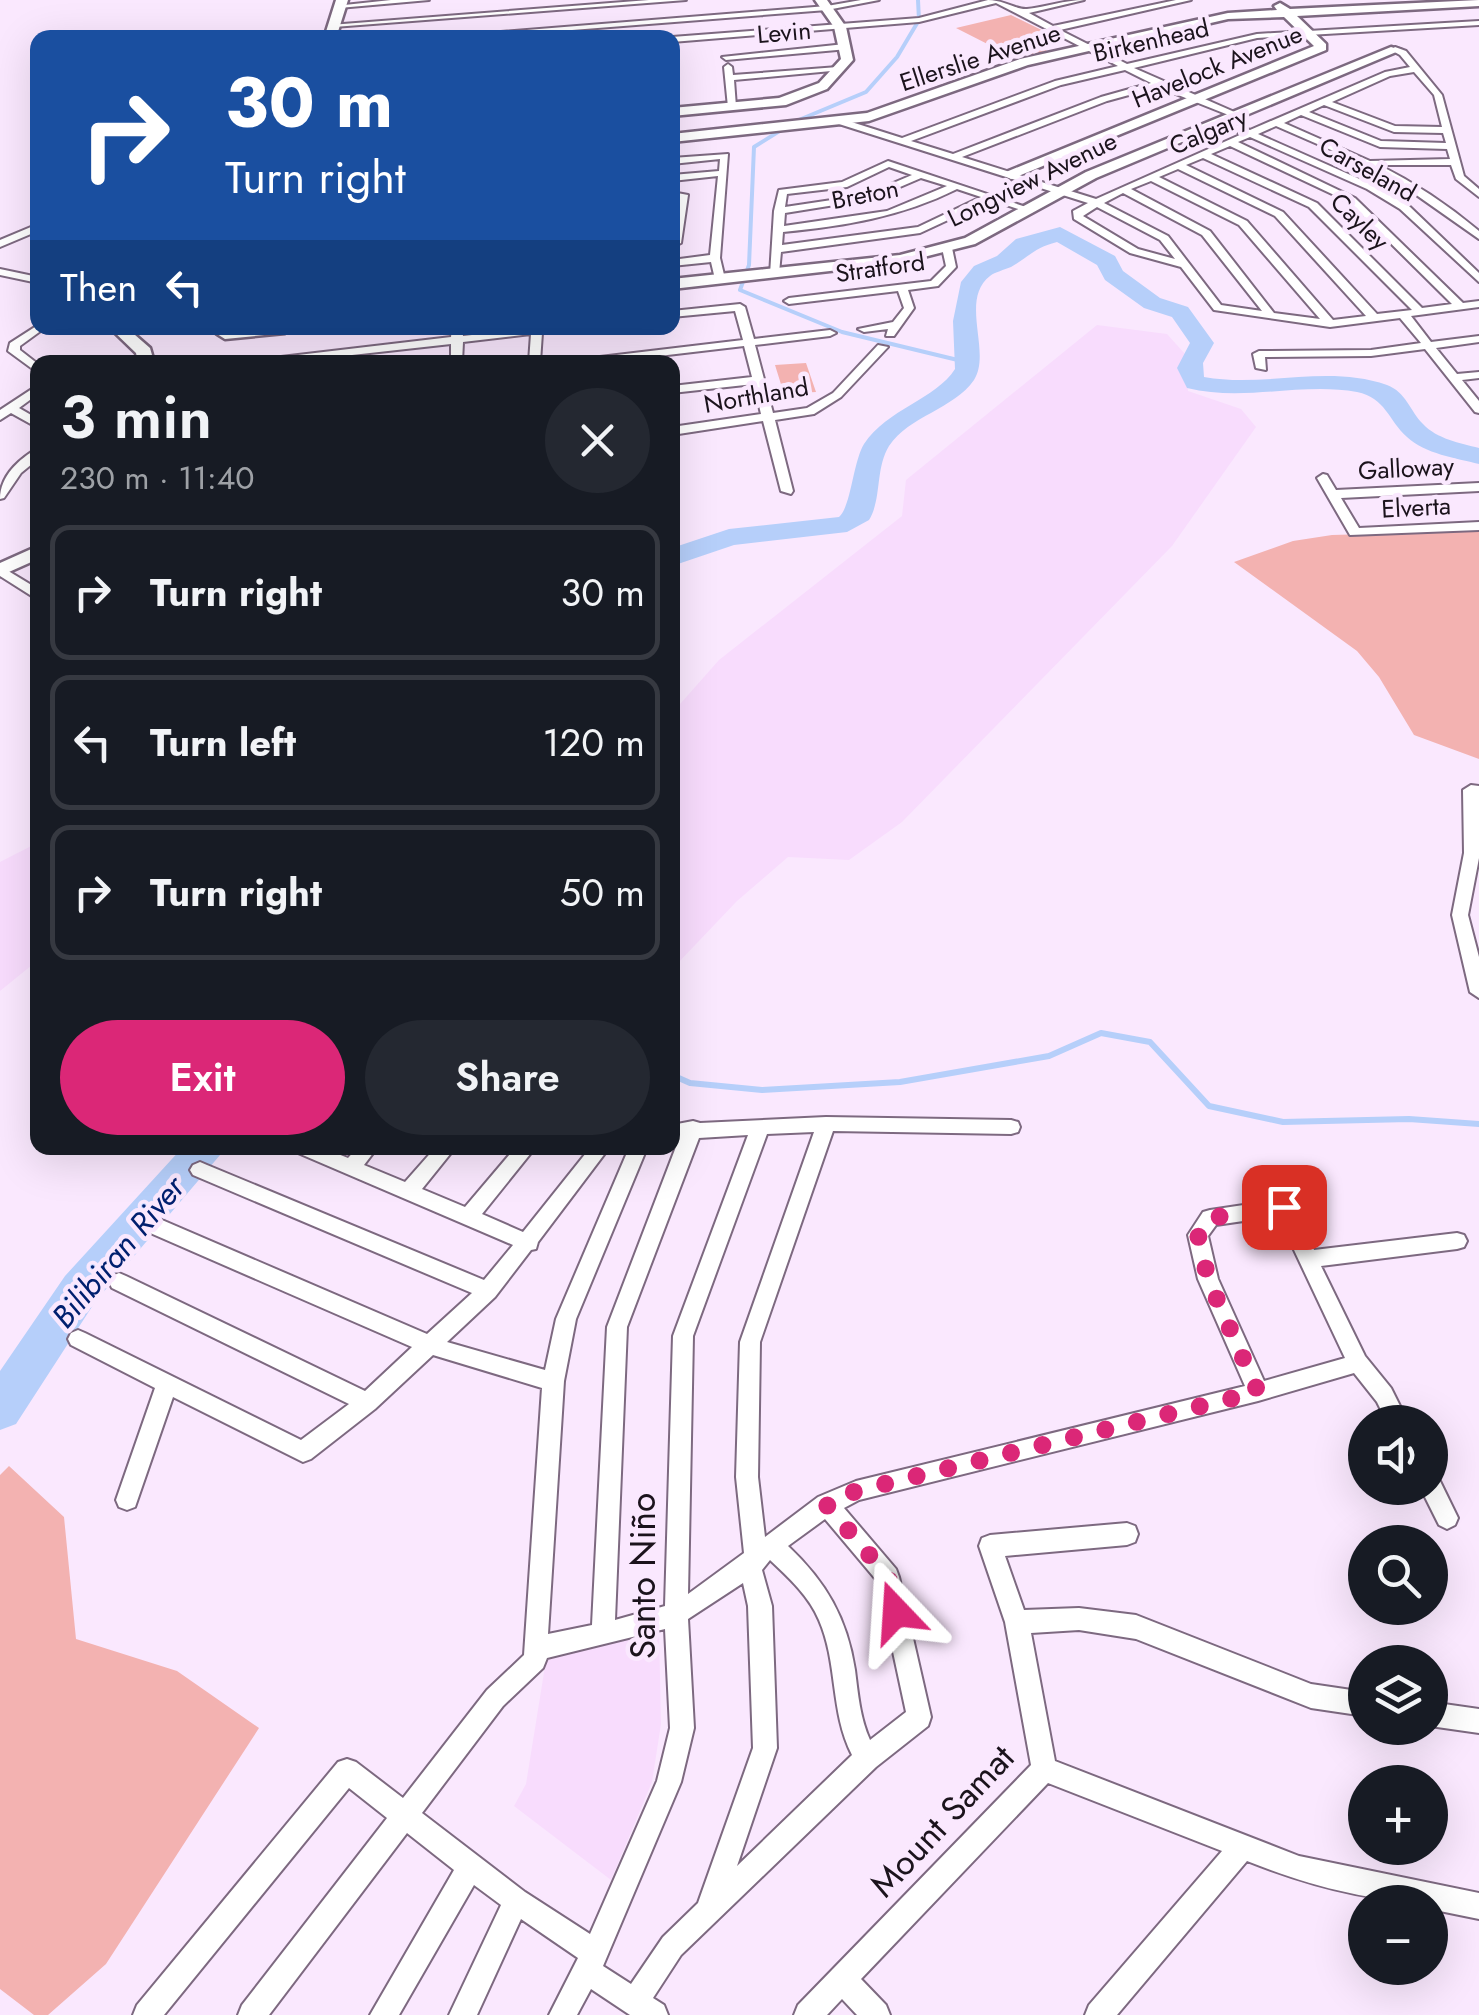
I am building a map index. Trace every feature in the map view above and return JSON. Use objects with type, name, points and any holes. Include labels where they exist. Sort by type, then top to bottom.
[{"type":"street","points":[[333,30],[341,3],[425,0]]},
{"type":"street","points":[[348,30],[558,4],[682,0]]},
{"type":"street","points":[[755,0],[758,13]]},
{"type":"street","points":[[946,0],[949,13]]},
{"type":"street","points":[[680,39],[919,20],[998,0]]},
{"type":"street","name":"Carseland","points":[[998,0],[1404,207],[1479,279]]},
{"type":"street","points":[[1020,13],[1080,0]]},
{"type":"street","points":[[1051,30],[1187,0]]},
{"type":"street","name":"Havelock Avenue","points":[[1011,175],[1322,47],[1274,0]]},
{"type":"street","points":[[587,30],[876,1]]},
{"type":"street","points":[[557,30],[558,4]]},
{"type":"street","points":[[680,111],[781,102],[823,86],[847,60],[840,27],[824,4]]},
{"type":"street","name":"Ellerslie Avenue","points":[[680,137],[869,117],[1024,62],[1228,16],[1479,4]]},
{"type":"street","name":"Birkenhead","points":[[902,141],[1058,82],[1258,36],[1479,23]]},
{"type":"street","points":[[724,36],[732,106]]},
{"type":"street","name":"Levin","points":[[726,57],[845,47]]},
{"type":"street","points":[[1395,50],[1403,52],[1438,96],[1459,177],[1479,194]]},
{"type":"street","name":"Longview Avenue","points":[[680,283],[900,258],[947,248],[1030,210],[1059,191],[1395,50]]},
{"type":"street","name":"Calgary","points":[[1095,202],[1388,74],[1415,69]]},
{"type":"street","points":[[729,78],[838,70]]},
{"type":"street","points":[[954,157],[1104,99],[1160,84]]},
{"type":"street","points":[[1326,102],[1394,130],[1446,130]]},
{"type":"street","points":[[1302,112],[1380,144],[1450,146]]},
{"type":"street","points":[[842,122],[1095,202],[1164,238],[1218,308],[1330,324],[1479,304]]},
{"type":"street","points":[[1277,122],[1370,162],[1430,194],[1479,236]]},
{"type":"street","points":[[1230,142],[1352,200],[1461,306]]},
{"type":"street","name":"Cayley","points":[[1203,154],[1313,205],[1420,312]]},
{"type":"street","points":[[680,159],[725,156],[715,258],[720,278]]},
{"type":"street","points":[[1370,162],[1454,162]]},
{"type":"street","points":[[774,273],[782,192],[844,185],[888,164],[1030,210]]},
{"type":"street","points":[[1178,165],[1279,214],[1374,318]]},
{"type":"street","points":[[680,177],[724,173]]},
{"type":"street","points":[[779,211],[885,195],[921,174]]},
{"type":"street","points":[[1151,177],[1244,223],[1330,324]]},
{"type":"street","name":"Breton","points":[[778,230],[884,217],[916,208],[956,186]]},
{"type":"street","points":[[1123,189],[1206,232],[1272,317]]},
{"type":"street","points":[[777,250],[910,233],[939,224],[990,196]]},
{"type":"street","points":[[1095,202],[1078,212],[1078,217],[1134,251],[1186,265]]},
{"type":"street","points":[[0,244],[30,231]]},
{"type":"street","name":"Stratford","points":[[789,301],[940,281],[951,268],[947,248]]},
{"type":"street","points":[[680,262],[715,258]]},
{"type":"street","points":[[0,285],[6,274]]},
{"type":"street","points":[[864,329],[889,335],[909,308],[902,288]]},
{"type":"street","points":[[680,313],[740,306],[787,491]]},
{"type":"street","points":[[1404,314],[1479,409]]},
{"type":"street","points":[[641,355],[830,333]]},
{"type":"street","points":[[30,334],[14,345],[14,351],[30,364]]},
{"type":"street","points":[[128,335],[145,355]]},
{"type":"street","points":[[383,355],[451,335]]},
{"type":"street","name":"Northland","points":[[680,431],[822,406],[889,335]]},
{"type":"street","points":[[1262,368],[1258,354],[1371,353],[1479,338]]},
{"type":"street","points":[[1454,378],[1479,374]]},
{"type":"street","points":[[680,389],[760,380]]},
{"type":"street","points":[[6,412],[30,394]]},
{"type":"street","points":[[6,412],[30,422]]},
{"type":"street","points":[[0,495],[30,459]]},
{"type":"street","points":[[1324,478],[1335,494]]},
{"type":"street","name":"Galloway","points":[[1335,494],[1479,487]]},
{"type":"street","name":"Elverta","points":[[1335,494],[1355,532],[1479,526]]},
{"type":"street","points":[[0,570],[30,556]]},
{"type":"street","points":[[0,570],[30,591]]},
{"type":"street","points":[[1479,791],[1471,790],[1475,853],[1460,914],[1479,992]]},
{"type":"street","points":[[708,1912],[765,1748],[759,1558],[747,1477],[750,1342],[826,1124]]},
{"type":"street","points":[[683,1130],[826,1124],[1010,1127]]},
{"type":"street","name":"Santo Niño","points":[[563,2015],[669,1782],[682,1728],[676,1614],[683,1336],[761,1126]]},
{"type":"street","points":[[322,1155],[529,1243]]},
{"type":"street","points":[[350,1167],[361,1155]]},
{"type":"street","points":[[408,1192],[440,1155]]},
{"type":"street","points":[[468,1217],[520,1155]]},
{"type":"street","points":[[78,1339],[303,1452],[366,1402],[488,1292],[595,1155]]},
{"type":"street","points":[[252,2015],[495,1698],[535,1660],[553,1381],[566,1319],[635,1155]]},
{"type":"street","points":[[603,1632],[617,1327],[675,1155]]},
{"type":"street","points":[[200,1170],[488,1292]]},
{"type":"street","points":[[1258,1392],[1208,1279],[1198,1235],[1202,1224],[1210,1218],[1284,1207],[1358,1363],[1389,1405]]},
{"type":"street","points":[[155,1226],[429,1344],[495,1369],[553,1381]]},
{"type":"street","points":[[1308,1259],[1457,1241]]},
{"type":"street","points":[[119,1282],[366,1402]]},
{"type":"street","points":[[536,1649],[676,1614],[759,1558],[826,1504],[856,1491],[1258,1392],[1358,1363]]},
{"type":"street","points":[[127,1500],[167,1384]]},
{"type":"street","points":[[147,2015],[347,1771],[516,1901],[647,2011],[672,1946],[868,1758],[919,1717],[888,1577],[826,1504]]},
{"type":"street","points":[[1441,1505],[1448,1518]]},
{"type":"street","name":"Mount Samat","points":[[808,2015],[1044,1769],[1017,1622],[990,1546],[1127,1534]]},
{"type":"street","points":[[759,1558],[806,1578],[831,1618],[853,1736],[868,1758]]},
{"type":"street","points":[[1017,1622],[1079,1619],[1136,1627],[1310,1696],[1348,1702]]},
{"type":"street","points":[[1448,1717],[1479,1722]]},
{"type":"street","points":[[1044,1769],[1299,1869],[1479,1906]]},
{"type":"street","points":[[1099,2015],[1242,1847]]},
{"type":"street","points":[[384,2015],[472,1866]]},
{"type":"street","points":[[463,2015],[516,1901]]},
{"type":"street","points":[[842,1978],[876,2015]]},
{"type":"shaded area","points":[[1011,15],[1056,37],[1034,44],[1047,51],[1017,59],[956,28]]},
{"type":"shaded area","points":[[1097,325],[1167,334],[1185,354],[1188,391],[1241,409],[1256,427],[1172,546],[902,822],[849,860],[788,857],[737,901],[680,961],[680,704],[719,660],[902,516],[906,480]]},
{"type":"shaded area","points":[[806,363],[816,392],[784,394],[775,365]]},
{"type":"shaded area","points":[[1479,531],[1479,759],[1414,735],[1379,677],[1357,651],[1234,562],[1293,541],[1332,535]]},
{"type":"shaded area","points":[[30,847],[30,967],[0,991],[0,862]]},
{"type":"shaded area","points":[[9,1466],[64,1517],[76,1639],[177,1671],[259,1728],[106,1964],[48,2015],[34,2015],[0,1989],[0,1475]]},
{"type":"shaded area","points":[[659,1630],[661,1724],[652,1782],[611,1880],[514,1806],[526,1784],[547,1654]]},
{"type":"waterway","points":[[918,0],[919,20],[897,57],[866,92],[794,122],[754,147],[749,265],[740,290],[842,332],[966,362]]},
{"type":"waterway","name":"Bilibiran River","points":[[680,555],[729,537],[847,524],[859,514],[862,485],[877,445],[903,418],[962,379],[967,369],[965,321],[969,287],[982,271],[1005,261],[1024,244],[1060,234],[1107,261],[1113,275],[1152,303],[1180,312],[1202,343],[1190,368],[1196,383],[1241,388],[1312,383],[1358,385],[1392,398],[1421,436],[1479,456]]},
{"type":"waterway","points":[[680,1079],[690,1083],[762,1090],[900,1082],[1049,1056],[1101,1033],[1150,1042],[1209,1106],[1283,1122],[1409,1119],[1479,1124]]},
{"type":"waterway","name":"Bilibiran River","points":[[0,1409],[80,1289],[200,1155]]},
{"type":"route","points":[[896,1612],[888,1577],[826,1504],[856,1491],[1258,1392],[1208,1279],[1198,1235],[1202,1224],[1210,1218],[1284,1207]]}]
